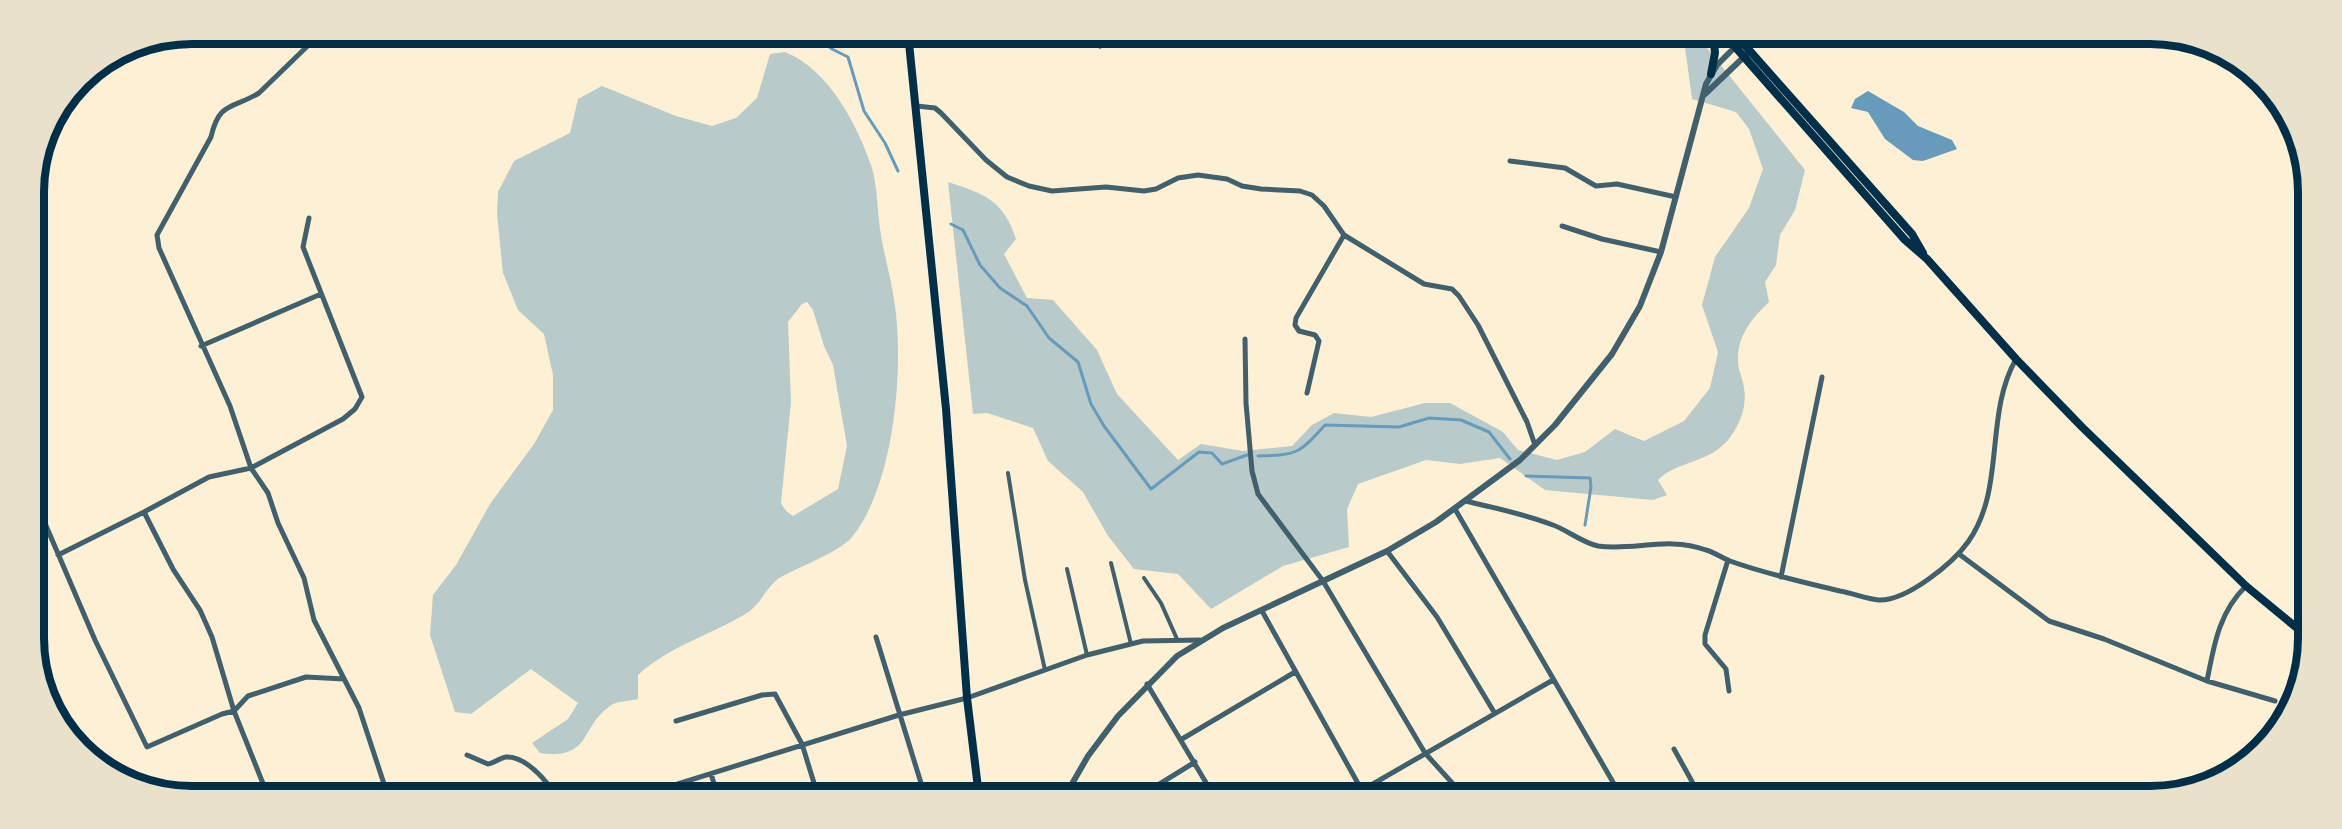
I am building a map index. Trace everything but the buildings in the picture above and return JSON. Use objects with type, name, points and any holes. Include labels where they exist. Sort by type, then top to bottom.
[{"type":"main road","points":[[910,44],[956,530],[967,698],[978,786]]},
{"type":"main road","points":[[1711,74],[1715,53],[1714,44]]},
{"type":"main road","points":[[1738,44],[1905,240],[1927,259],[2016,359],[2246,586],[2298,629]]},
{"type":"street","points":[[310,44],[259,93],[248,100],[231,104],[215,119],[211,136],[157,236],[159,248],[201,346],[230,406],[251,468],[268,493],[282,534],[304,578],[318,630],[358,708],[385,786]]},
{"type":"street","points":[[1071,786],[1088,756],[1147,684],[1177,656],[1200,640],[1387,551],[1455,509],[1511,467],[1578,399],[1612,354],[1640,306],[1661,252],[1695,117],[1705,94],[1706,84],[1711,74],[1738,44]]},
{"type":"street","points":[[1705,94],[1747,54]]},
{"type":"street","points":[[917,106],[935,108],[986,160],[1007,177],[1029,186],[1061,191],[1106,187],[1144,191],[1156,189],[1179,178],[1211,176],[1242,186],[1300,191],[1312,195],[1324,206],[1344,235],[1424,284],[1452,289],[1459,296],[1478,325],[1513,393],[1535,445]]},
{"type":"street","points":[[1510,161],[1565,168],[1596,186],[1617,184],[1676,197]]},
{"type":"street","points":[[58,555],[209,477],[251,468],[343,419],[355,410],[362,397],[303,247],[309,218]]},
{"type":"street","points":[[1562,226],[1602,239],[1661,252]]},
{"type":"street","points":[[1307,393],[1319,340],[1315,335],[1299,331],[1295,326],[1296,318],[1344,235]]},
{"type":"street","points":[[201,346],[321,294]]},
{"type":"street","points":[[1245,339],[1246,404],[1252,471],[1258,494],[1323,581],[1425,753],[1454,785]]},
{"type":"street","points":[[1466,501],[1529,516],[1595,545],[1617,547],[1677,543],[1706,549],[1728,560],[1781,577],[1880,600],[1901,595],[1920,585],[1959,554],[1979,524],[1986,504],[2002,395],[2016,359]]},
{"type":"street","points":[[1781,577],[1821,377]]},
{"type":"street","points":[[1008,473],[1025,580],[1045,669]]},
{"type":"street","points":[[1455,509],[1615,785]]},
{"type":"street","points":[[144,512],[173,569],[200,610],[212,637],[234,711],[264,786]]},
{"type":"street","points":[[44,522],[95,640],[147,747],[222,714],[234,711],[248,696],[306,676],[344,679]]},
{"type":"street","points":[[1387,551],[1437,617],[1494,712]]},
{"type":"street","points":[[1959,554],[2049,621],[2104,639],[2207,681],[2275,701]]},
{"type":"street","points":[[1728,560],[1705,635],[1706,644],[1726,669],[1729,691]]},
{"type":"street","points":[[1111,563],[1131,644]]},
{"type":"street","points":[[1067,569],[1087,655]]},
{"type":"street","points":[[1144,578],[1161,603],[1177,639]]},
{"type":"street","points":[[2207,681],[2224,613],[2231,600],[2246,586]]},
{"type":"street","points":[[1262,611],[1359,785]]},
{"type":"street","points":[[876,637],[922,786]]},
{"type":"street","points":[[673,786],[899,715],[967,698],[1087,655],[1131,644],[1177,639],[1200,640]]},
{"type":"street","points":[[1182,739],[1295,672]]},
{"type":"street","points":[[1375,785],[1425,753],[1552,680]]},
{"type":"street","points":[[1147,684],[1208,785]]},
{"type":"street","points":[[676,721],[762,695],[775,694],[802,744],[815,786]]},
{"type":"street","points":[[1674,749],[1694,785]]},
{"type":"street","points":[[467,755],[488,764],[507,757],[519,761],[538,774],[548,786]]},
{"type":"street","points":[[1157,786],[1195,762]]},
{"type":"street","points":[[711,774],[715,786]]},
{"type":"shaded area","points":[[1684,44],[1704,44],[1805,170],[1795,210],[1780,235],[1776,265],[1765,282],[1769,302],[1751,321],[1740,343],[1738,364],[1745,394],[1744,407],[1738,425],[1723,445],[1714,452],[1675,469],[1658,480],[1667,495],[1653,500],[1545,490],[1500,458],[1460,464],[1426,460],[1358,484],[1347,509],[1349,547],[1283,566],[1211,609],[1178,574],[1134,569],[1108,536],[1083,492],[1048,461],[1033,428],[987,413],[973,414],[948,182],[972,190],[999,207],[1016,239],[1004,254],[1027,298],[1053,300],[1097,350],[1117,394],[1178,460],[1201,444],[1243,451],[1292,446],[1312,425],[1334,413],[1371,417],[1425,403],[1450,403],[1503,432],[1518,450],[1557,460],[1585,452],[1615,429],[1644,441],[1684,421],[1710,388],[1718,352],[1702,305],[1715,257],[1749,208],[1763,169],[1749,129],[1736,112],[1692,99]]},
{"type":"shaded area","points":[[785,52],[801,60],[828,85],[849,117],[872,168],[881,235],[894,297],[898,362],[893,426],[878,488],[866,515],[847,542],[776,580],[747,613],[677,648],[650,665],[638,675],[638,699],[610,706],[600,715],[577,747],[569,752],[557,754],[540,753],[532,743],[568,719],[578,703],[531,669],[471,714],[455,712],[430,635],[433,595],[456,565],[490,504],[534,444],[553,410],[553,375],[544,334],[518,310],[503,273],[497,214],[498,192],[514,161],[570,133],[578,99],[602,86],[676,116],[712,126],[736,118],[757,98],[770,54]],"holes":[[[807,302],[813,310],[824,346],[833,365],[847,446],[838,489],[793,516],[781,503],[791,402],[788,322],[802,304]]]},
{"type":"water","points":[[1868,91],[1904,112],[1918,126],[1952,140],[1957,149],[1923,161],[1913,160],[1885,139],[1868,112],[1851,108],[1855,99]]},
{"type":"waterway","points":[[826,44],[848,57],[864,111],[885,143],[898,171]]},
{"type":"waterway","points":[[951,224],[963,230],[980,265],[1000,288],[1027,306],[1049,338],[1078,362],[1091,404],[1104,426],[1151,489],[1199,452],[1212,453],[1222,464],[1247,455]]},
{"type":"waterway","points":[[1258,456],[1281,455],[1296,451],[1309,442],[1325,425],[1399,427],[1429,418],[1461,420],[1489,432],[1510,459]]},
{"type":"waterway","points":[[1526,476],[1590,478],[1591,487],[1585,525]]}]
